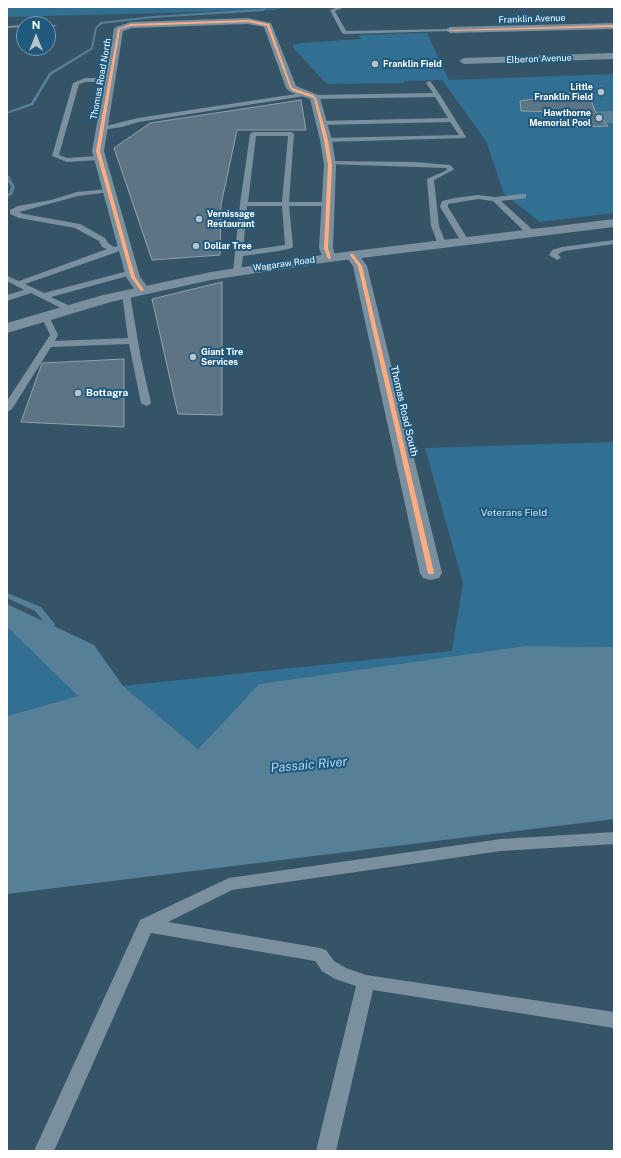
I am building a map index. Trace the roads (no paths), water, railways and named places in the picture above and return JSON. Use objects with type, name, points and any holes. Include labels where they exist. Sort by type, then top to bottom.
[{"type":"main road","name":"Wagaraw Road","points":[[7,328],[69,309],[142,290],[237,271],[614,222]]},
{"type":"street","name":"Thomas Road North","points":[[142,290],[137,284],[119,248],[108,191],[98,151],[119,29],[142,24],[254,21],[264,23],[269,26],[291,88],[312,96]]},
{"type":"street","name":"Franklin Avenue","points":[[450,30],[614,26]]},
{"type":"street","name":"Elberon Avenue","points":[[464,61],[614,56]]},
{"type":"street","points":[[312,96],[326,140],[329,163],[326,248],[328,258]]},
{"type":"street","name":"Thomas Road South","points":[[352,255],[360,266],[431,573]]},
{"type":"lane","points":[[343,7],[332,10],[344,33],[450,30]]},
{"type":"lane","points":[[99,158],[67,160],[55,156],[76,83],[85,80],[110,80]]},
{"type":"lane","points":[[326,140],[462,137],[430,83]]},
{"type":"lane","points":[[101,128],[122,126],[138,120],[312,96],[437,95]]},
{"type":"lane","points":[[321,123],[452,120]]},
{"type":"lane","points":[[237,271],[244,204],[254,134],[291,134],[285,204],[289,246],[279,249],[239,254]]},
{"type":"lane","points":[[329,163],[415,164],[448,166],[451,168],[447,172],[430,178],[435,226],[442,244]]},
{"type":"lane","points":[[108,191],[77,194],[52,202],[21,208],[13,212],[22,216],[78,226],[102,240],[104,245],[119,248]]},
{"type":"lane","points":[[465,241],[444,207],[445,203],[478,197],[495,199],[523,196]]},
{"type":"lane","points":[[495,199],[531,233]]},
{"type":"lane","points":[[244,204],[328,204]]},
{"type":"lane","points":[[557,258],[553,255],[555,252],[562,249],[614,242]]},
{"type":"lane","points":[[20,284],[119,248]]},
{"type":"lane","points":[[44,296],[132,272]]},
{"type":"lane","points":[[7,278],[69,309]]},
{"type":"lane","points":[[7,298],[33,290]]},
{"type":"lane","points":[[126,294],[133,341],[146,403]]},
{"type":"lane","points":[[7,409],[54,334],[45,316]]},
{"type":"lane","points":[[48,344],[133,341]]},
{"type":"lane","points":[[44,1151],[146,925],[228,884],[501,845],[614,838]]},
{"type":"lane","points":[[146,925],[320,955],[328,966],[341,974],[366,982],[614,1020]]},
{"type":"lane","points":[[326,1151],[366,982]]},
{"type":"water","name":"Hawthorne Memorial Pool","points":[[614,111],[614,123],[591,124],[579,112]]},
{"type":"water","name":"Passaic River","points":[[7,604],[94,645],[123,686],[198,749],[259,684],[525,646],[614,647],[614,819],[7,894],[7,716],[78,696],[7,627]]},
{"type":"waterway","points":[[7,113],[32,104],[50,74],[92,48],[96,28],[101,23],[153,17],[264,10],[265,7]]},
{"type":"waterway","points":[[7,176],[13,187],[11,194],[7,196]]},
{"type":"waterway","points":[[7,595],[38,609],[51,625]]},
{"type":"place","name":"Franklin Field","points":[[375,64]]},
{"type":"place","name":"Little Franklin Field","points":[[601,92]]},
{"type":"place","name":"Hawthorne Memorial Pool","points":[[599,118]]},
{"type":"place","name":"Vernissage Restaurant","points":[[199,219]]},
{"type":"place","name":"Dollar Tree","points":[[196,246]]},
{"type":"place","name":"Giant Tire Services","points":[[193,357]]},
{"type":"place","name":"Bottagra","points":[[78,393]]},
{"type":"park label","name":"Veterans Field","points":[[514,513]]}]
